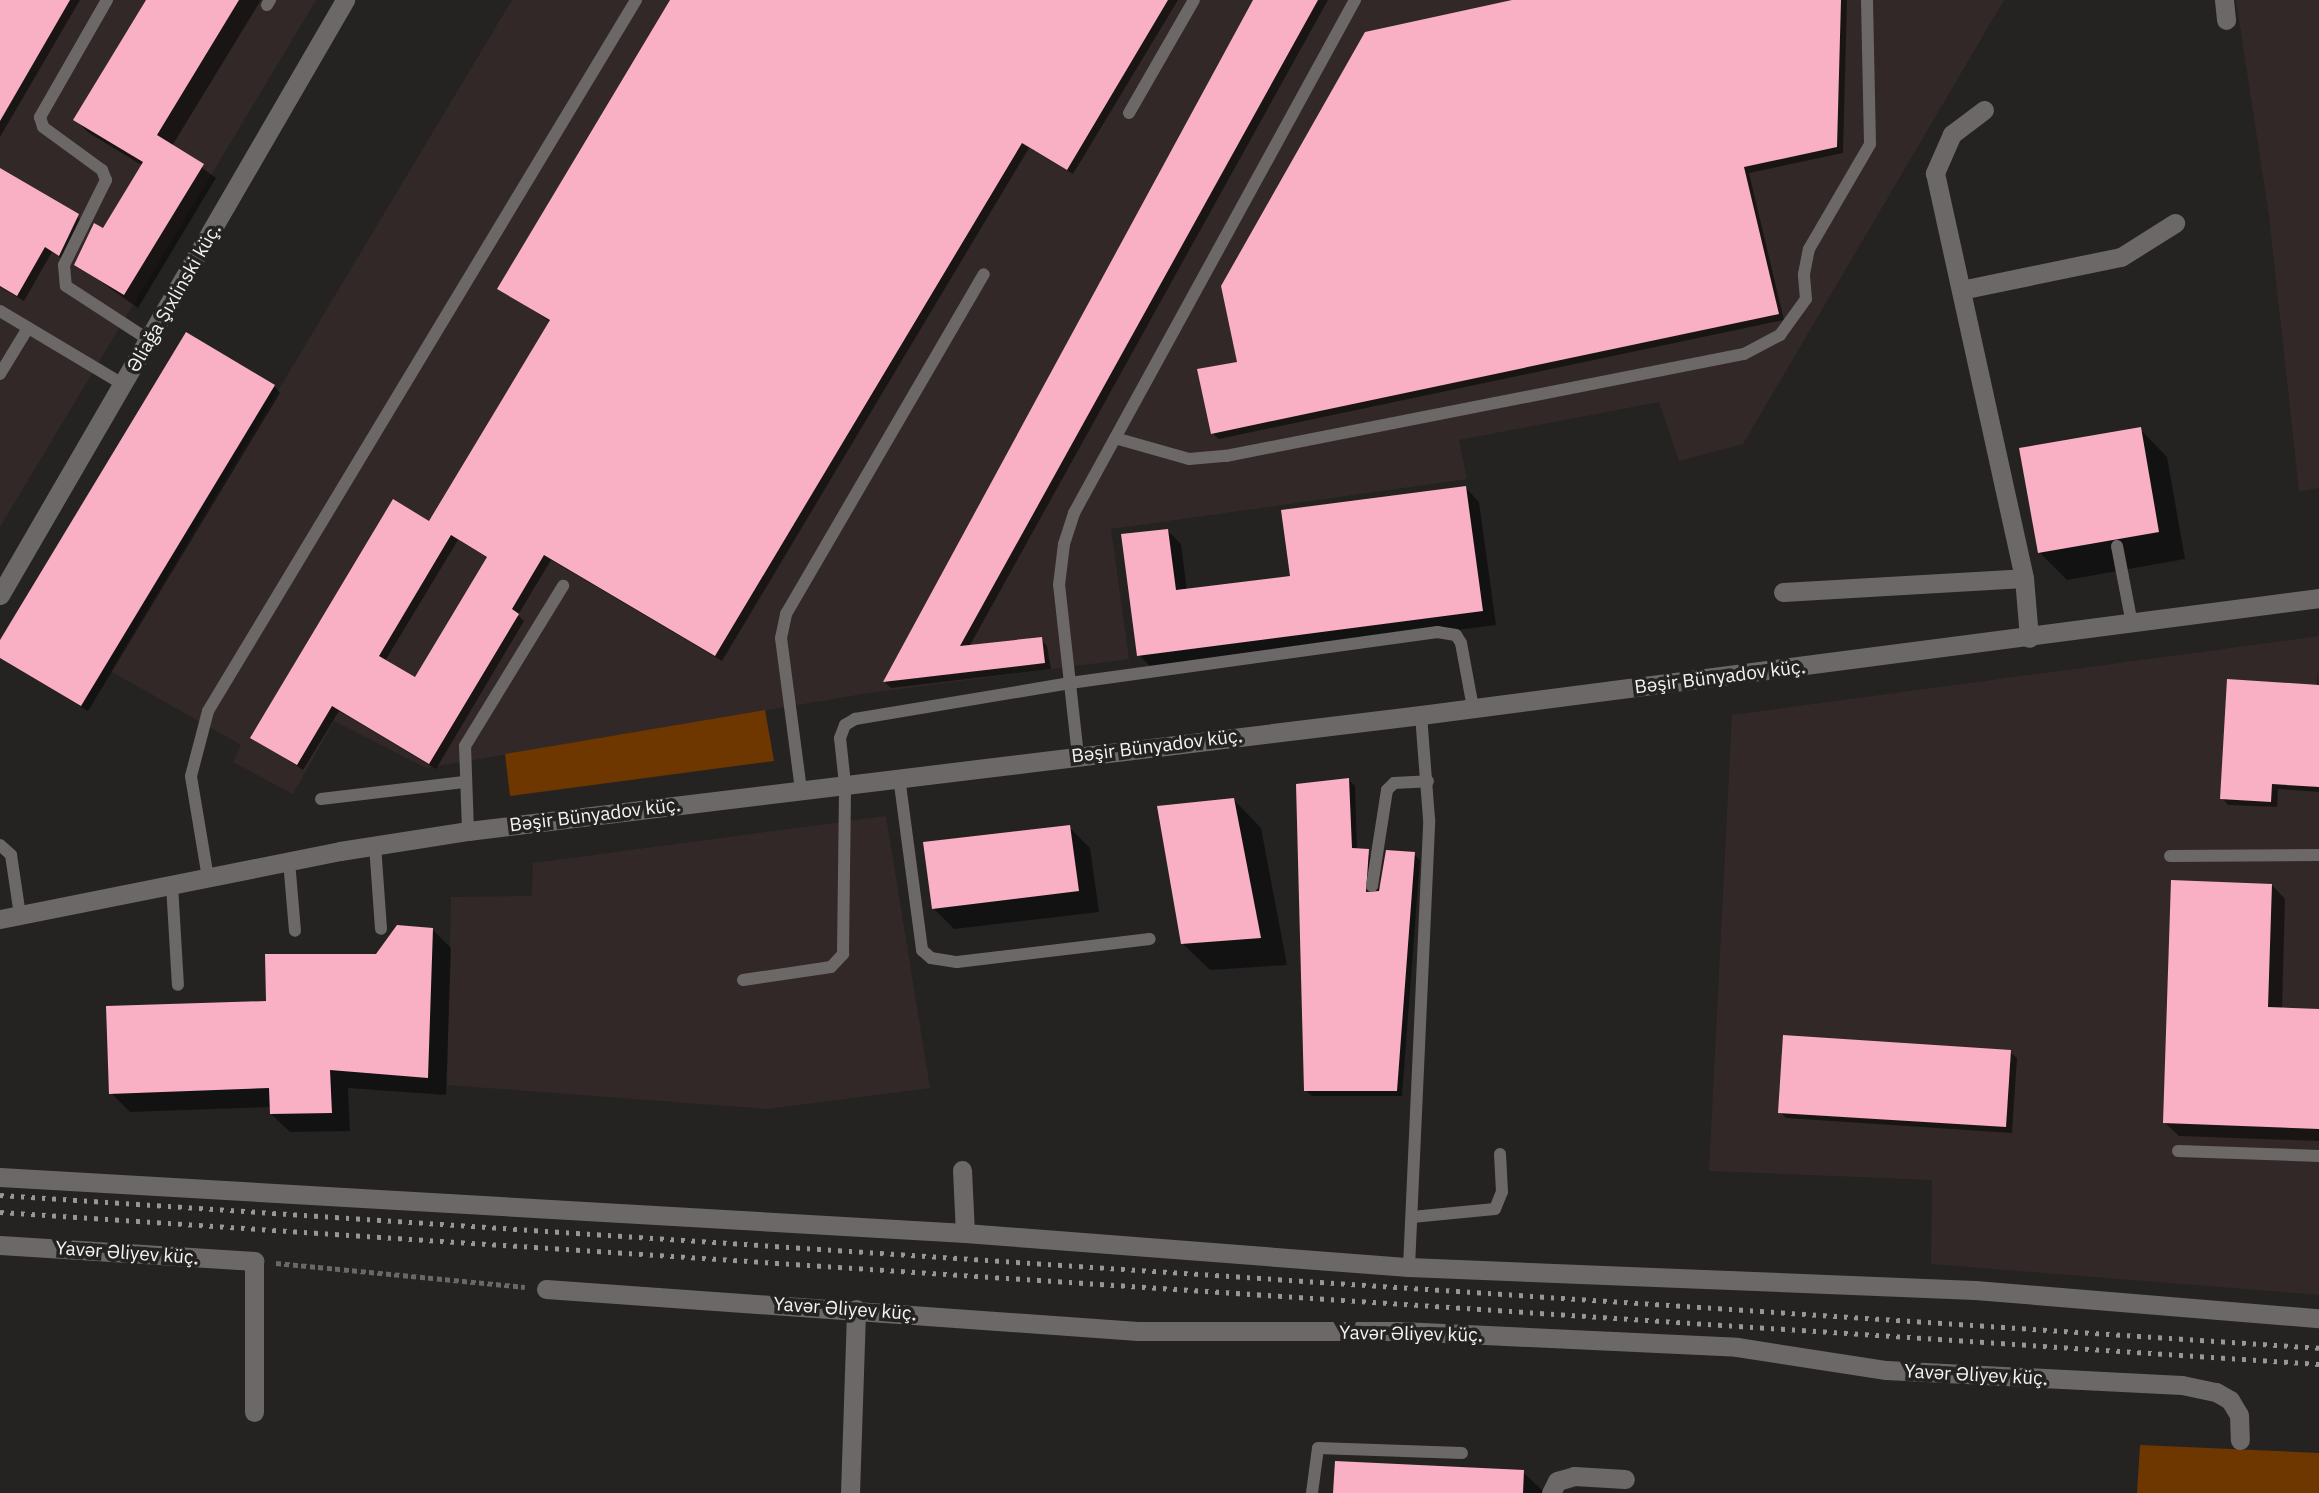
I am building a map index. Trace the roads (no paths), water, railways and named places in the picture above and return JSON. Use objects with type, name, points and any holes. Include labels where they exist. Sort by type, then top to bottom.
[{"type":"street","name":"Əliağa Şıxlinski küç.","points":[[0,595],[345,0]]},
{"type":"street","points":[[1984,110],[1952,134],[1934,173],[2024,578],[2029,638]]},
{"type":"street","points":[[1961,290],[2121,257],[2175,223]]},
{"type":"street","points":[[1783,592],[2024,578]]},
{"type":"street","name":"Bəşir Bünyadov küç.","points":[[0,919],[289,861],[468,831],[1421,715],[2029,638],[2319,598]]},
{"type":"street","points":[[962,1170],[965,1233]]},
{"type":"street","points":[[0,1177],[965,1233],[1409,1267],[1961,1289],[2319,1318]]},
{"type":"street","name":"Yavər Əliyev küç.","points":[[0,1245],[254,1261],[254,1412]]},
{"type":"street","name":"Yavər Əliyev küç.","points":[[546,1289],[1138,1331],[1401,1331],[1737,1348],[1886,1370],[2182,1385],[2216,1392],[2230,1400],[2239,1415],[2240,1440]]},
{"type":"street","points":[[850,1493],[856,1309]]},
{"type":"street","points":[[1551,1493],[1557,1481],[1574,1476],[1625,1479]]},
{"type":"lane","points":[[107,0],[40,117],[43,127],[103,170],[107,180],[64,265],[66,286],[149,340]]},
{"type":"lane","points":[[208,878],[191,776],[208,711],[636,0]]},
{"type":"lane","points":[[1129,113],[1194,0]]},
{"type":"lane","points":[[1078,756],[1059,584],[1064,544],[1074,513],[1355,0]]},
{"type":"lane","points":[[1115,438],[1189,459],[1226,456],[1744,354],[1780,335],[1806,299],[1804,274],[1809,249],[1870,144],[1867,0]]},
{"type":"lane","points":[[801,790],[781,638],[786,614],[984,274]]},
{"type":"lane","points":[[0,311],[124,385]]},
{"type":"lane","points":[[0,374],[28,328]]},
{"type":"lane","points":[[2117,546],[2132,624]]},
{"type":"lane","points":[[468,831],[464,782],[465,746],[564,586]]},
{"type":"lane","points":[[743,980],[831,967],[843,954],[845,784],[840,737],[845,725],[855,719],[1070,683],[1449,632],[1461,643],[1473,708]]},
{"type":"lane","points":[[1409,1267],[1428,781],[1421,715]]},
{"type":"lane","points":[[899,777],[922,950],[931,958],[957,962],[1150,939]]},
{"type":"lane","points":[[1372,886],[1387,790],[1394,783],[1428,781]]},
{"type":"lane","points":[[321,799],[464,782]]},
{"type":"lane","points":[[0,845],[11,855],[20,915]]},
{"type":"lane","points":[[375,845],[381,929]]},
{"type":"lane","points":[[2170,856],[2319,856]]},
{"type":"lane","points":[[289,861],[295,931]]},
{"type":"lane","points":[[172,885],[178,985]]},
{"type":"lane","points":[[2178,1151],[2319,1156]]},
{"type":"lane","points":[[1412,1217],[1495,1209],[1502,1192],[1500,1154]]},
{"type":"lane","points":[[1312,1493],[1318,1448],[1462,1454]]},
{"type":"railway","points":[[0,1195],[2319,1348]]},
{"type":"railway","points":[[0,1212],[2319,1364]]}]
